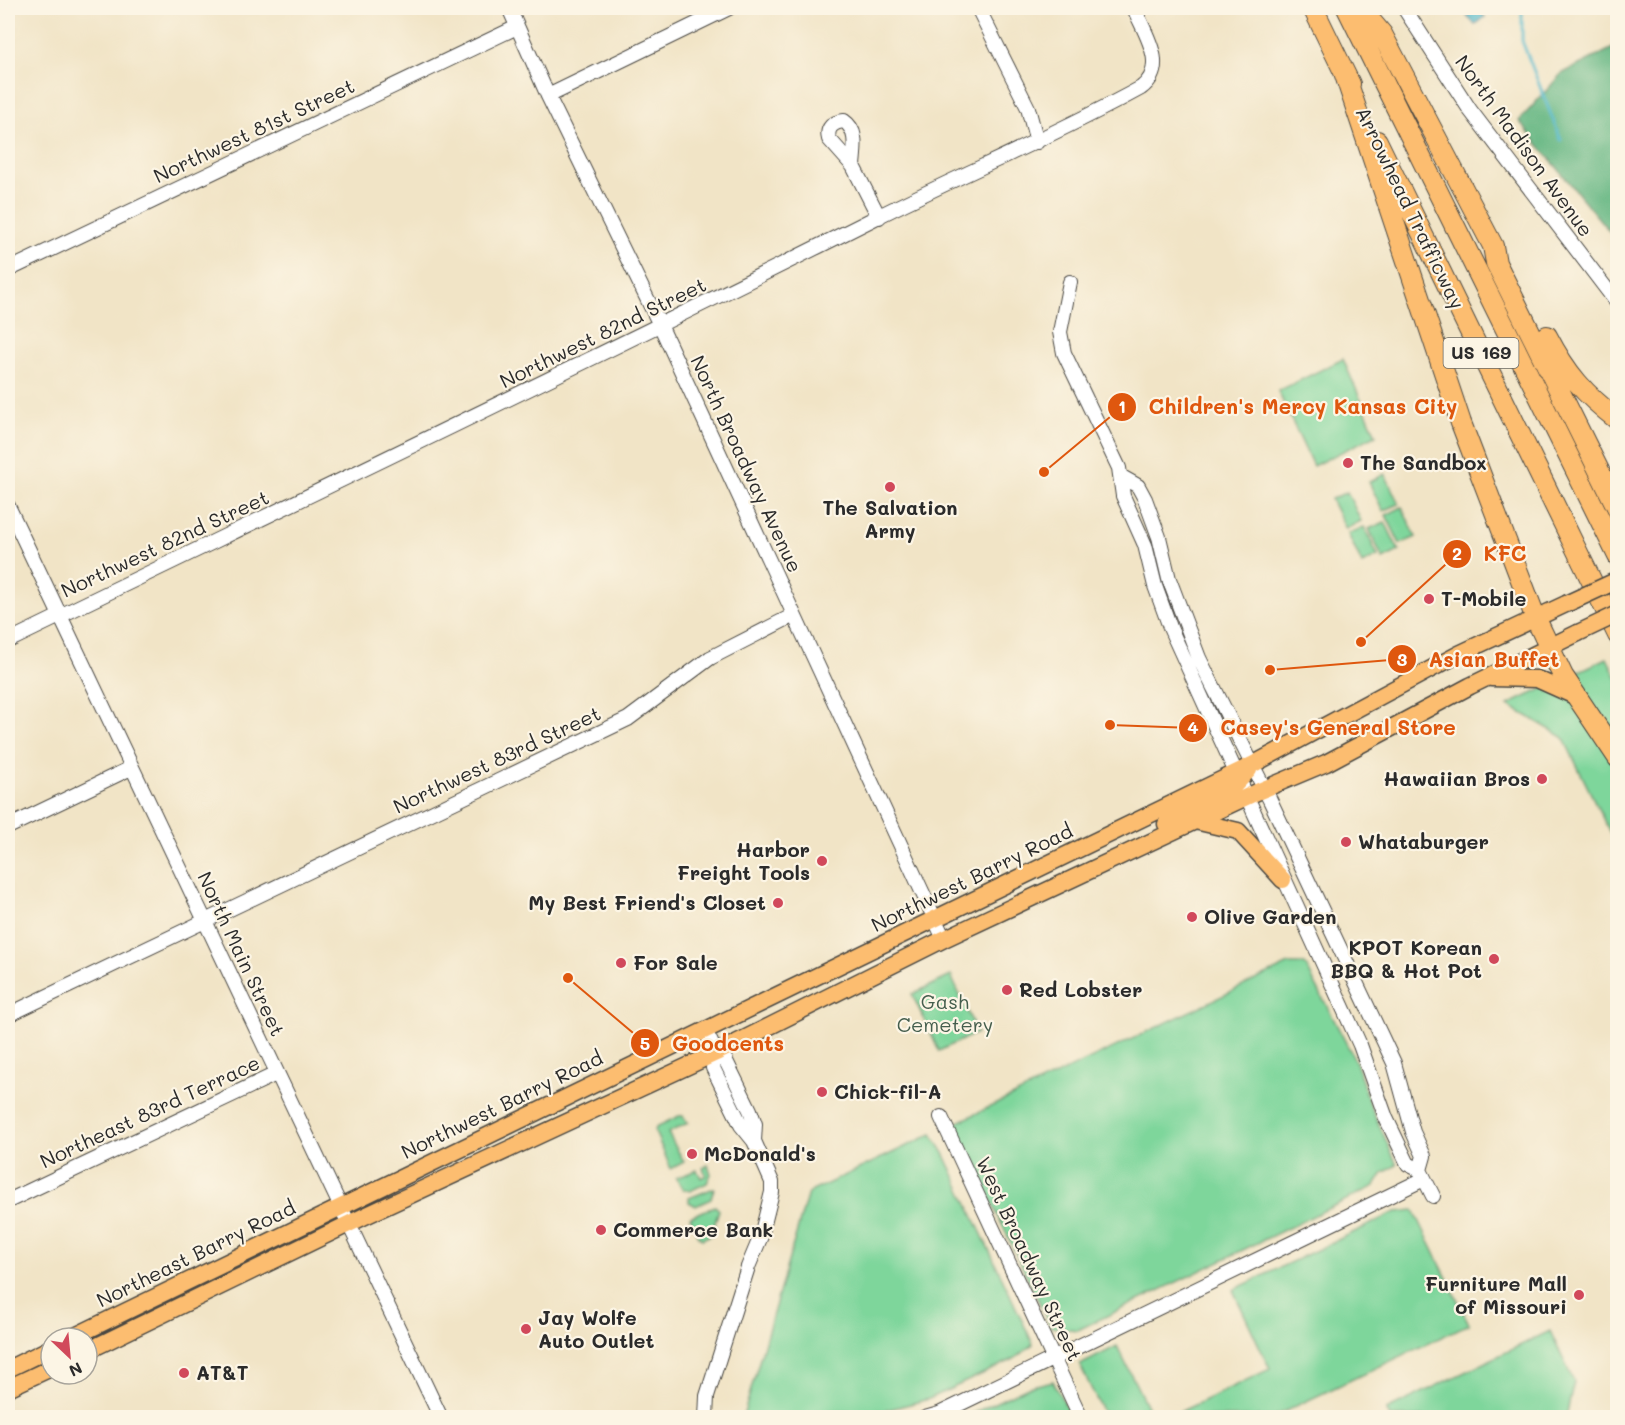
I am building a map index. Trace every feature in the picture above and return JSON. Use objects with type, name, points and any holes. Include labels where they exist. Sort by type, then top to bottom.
[{"type":"highway","name":"Arrowhead Trafficway","points":[[1313,8],[1617,635]]},
{"type":"highway","name":"Arrowhead Trafficway","points":[[1347,8],[1617,556]]},
{"type":"highway","points":[[1360,8],[1382,34],[1493,246],[1505,259],[1564,370],[1592,401],[1617,420]]},
{"type":"highway","points":[[1344,72],[1461,423],[1536,619],[1548,647],[1577,697],[1617,758]]},
{"type":"highway","points":[[1493,246],[1496,263],[1617,509]]},
{"type":"main road","points":[[1139,848],[1157,830],[1239,777],[1252,765],[1478,645],[1617,580]]},
{"type":"main road","name":"Northwest Barry Road","points":[[348,1224],[716,1053],[944,939],[1248,796],[1326,763],[1484,678],[1617,614]]},
{"type":"main road","points":[[1484,678],[1537,679],[1577,697]]},
{"type":"main road","name":"Northwest Barry Road","points":[[340,1207],[705,1030],[1239,777]]},
{"type":"main road","points":[[1195,821],[1238,831],[1282,880]]},
{"type":"main road","name":"Northeast Barry Road","points":[[96,1326],[340,1207]]},
{"type":"main road","name":"Northeast Barry Road","points":[[99,1345],[348,1224]]},
{"type":"main road","points":[[8,1369],[39,1354]]},
{"type":"main road","points":[[8,1388],[39,1374]]},
{"type":"street","name":"North Broadway Avenue","points":[[508,8],[548,96],[661,327],[944,939]]},
{"type":"street","points":[[548,96],[729,8]]},
{"type":"street","points":[[978,8],[1028,108],[1037,142]]},
{"type":"street","name":"Northwest 82nd Street","points":[[8,641],[661,327],[879,217],[1037,142],[1141,88],[1154,74],[1152,51],[1134,8]]},
{"type":"street","name":"North Madison Avenue","points":[[1404,8],[1470,110],[1617,304]]},
{"type":"street","name":"Northwest 81st Street","points":[[8,270],[517,27]]},
{"type":"street","points":[[853,166],[879,217]]},
{"type":"street","points":[[1070,282],[1060,332],[1064,353],[1122,477],[1124,496],[1145,545],[1155,586],[1171,630],[1248,796],[1282,880],[1360,1045],[1386,1118],[1408,1164],[1422,1175],[1432,1196]]},
{"type":"street","points":[[1122,477],[1138,486],[1145,499],[1186,628],[1394,1063],[1413,1132],[1424,1156],[1422,1175]]},
{"type":"street","name":"North Main Street","points":[[8,506],[441,1418]]},
{"type":"street","name":"Northwest 83rd Street","points":[[8,1015],[628,719],[710,658],[794,615]]},
{"type":"street","points":[[8,827],[131,768]]},
{"type":"street","points":[[705,1030],[716,1053],[713,1068],[741,1125],[754,1141],[772,1182],[772,1192],[761,1236],[748,1267],[707,1396],[706,1418]]},
{"type":"street","name":"Northeast 83rd Terrace","points":[[8,1201],[276,1074]]},
{"type":"street","name":"West Broadway Street","points":[[940,1117],[1082,1418]]},
{"type":"street","points":[[925,1418],[939,1414],[1054,1360],[1422,1175]]},
{"type":"green space","points":[[1617,46],[1617,241],[1519,121],[1561,74]]},
{"type":"green space","points":[[1343,359],[1376,435],[1313,466],[1278,391]]},
{"type":"green space","points":[[1385,474],[1399,504],[1383,511],[1369,482]]},
{"type":"green space","points":[[1347,492],[1361,521],[1346,529],[1331,499]]},
{"type":"green space","points":[[1402,507],[1416,537],[1400,544],[1386,515]]},
{"type":"green space","points":[[1385,522],[1399,551],[1383,559],[1369,529]]},
{"type":"green space","points":[[1364,527],[1378,556],[1362,564],[1348,534]]},
{"type":"green space","points":[[1607,658],[1618,680],[1617,847],[1563,737],[1508,705]]},
{"type":"green space","points":[[1289,964],[1305,964],[1356,1062],[1368,1100],[1397,1165],[1383,1173],[1375,1186],[1078,1330],[1051,1327],[954,1124]]},
{"type":"green space","name":"Gash Cemetery","points":[[951,976],[977,1033],[939,1051],[912,994]]},
{"type":"green space","points":[[683,1116],[688,1123],[668,1133],[684,1162],[671,1169],[655,1132],[656,1127]]},
{"type":"green space","points":[[932,1134],[944,1153],[1033,1344],[1014,1359],[929,1399],[883,1411],[827,1412],[803,1418],[743,1417],[808,1193]]},
{"type":"green space","points":[[708,1165],[711,1174],[707,1183],[690,1191],[683,1189],[676,1178],[697,1170],[701,1178],[706,1175],[703,1168]]},
{"type":"green space","points":[[714,1188],[711,1199],[696,1206],[689,1202],[689,1198]]},
{"type":"green space","points":[[715,1206],[719,1210],[711,1235],[702,1239],[697,1234],[690,1217]]},
{"type":"green space","points":[[1414,1210],[1469,1324],[1273,1417],[1169,1417],[1270,1369],[1233,1290],[1396,1212]]},
{"type":"green space","points":[[1550,1331],[1574,1382],[1566,1417],[1390,1417],[1386,1410]]},
{"type":"green space","points":[[1117,1346],[1152,1417],[1105,1417],[1080,1365]]},
{"type":"green space","points":[[1053,1381],[1071,1417],[965,1417],[1028,1387]]},
{"type":"water","points":[[1461,8],[1478,8],[1485,17],[1475,25]]},
{"type":"waterway","points":[[1522,8],[1522,41],[1561,140]]},
{"type":"place","name":"The Sandbox","points":[[1348,463]]},
{"type":"place","name":"Children's Mercy Kansas City","points":[[1044,472]]},
{"type":"place","name":"The Salvation Army","points":[[890,487]]},
{"type":"place","name":"T-Mobile","points":[[1429,599]]},
{"type":"place","name":"KFC","points":[[1361,642]]},
{"type":"place","name":"Asian Buffet","points":[[1270,670]]},
{"type":"place","name":"Casey's General Store","points":[[1110,725]]},
{"type":"place","name":"Hawaiian Bros","points":[[1542,779]]},
{"type":"place","name":"Whataburger","points":[[1346,842]]},
{"type":"place","name":"Harbor Freight Tools","points":[[822,861]]},
{"type":"place","name":"My Best Friend's Closet","points":[[778,903]]},
{"type":"place","name":"Olive Garden","points":[[1192,917]]},
{"type":"place","name":"KPOT Korean BBQ & Hot Pot","points":[[1494,959]]},
{"type":"place","name":"For Sale","points":[[621,963]]},
{"type":"place","name":"Goodcents","points":[[568,978]]},
{"type":"place","name":"Red Lobster","points":[[1007,990]]},
{"type":"place","name":"Chick-fil-A","points":[[822,1092]]},
{"type":"place","name":"McDonald's","points":[[692,1154]]},
{"type":"place","name":"Commerce Bank","points":[[601,1230]]},
{"type":"place","name":"Furniture Mall of Missouri","points":[[1579,1295]]},
{"type":"place","name":"Jay Wolfe Auto Outlet","points":[[526,1329]]},
{"type":"place","name":"AT&T","points":[[184,1373]]}]
